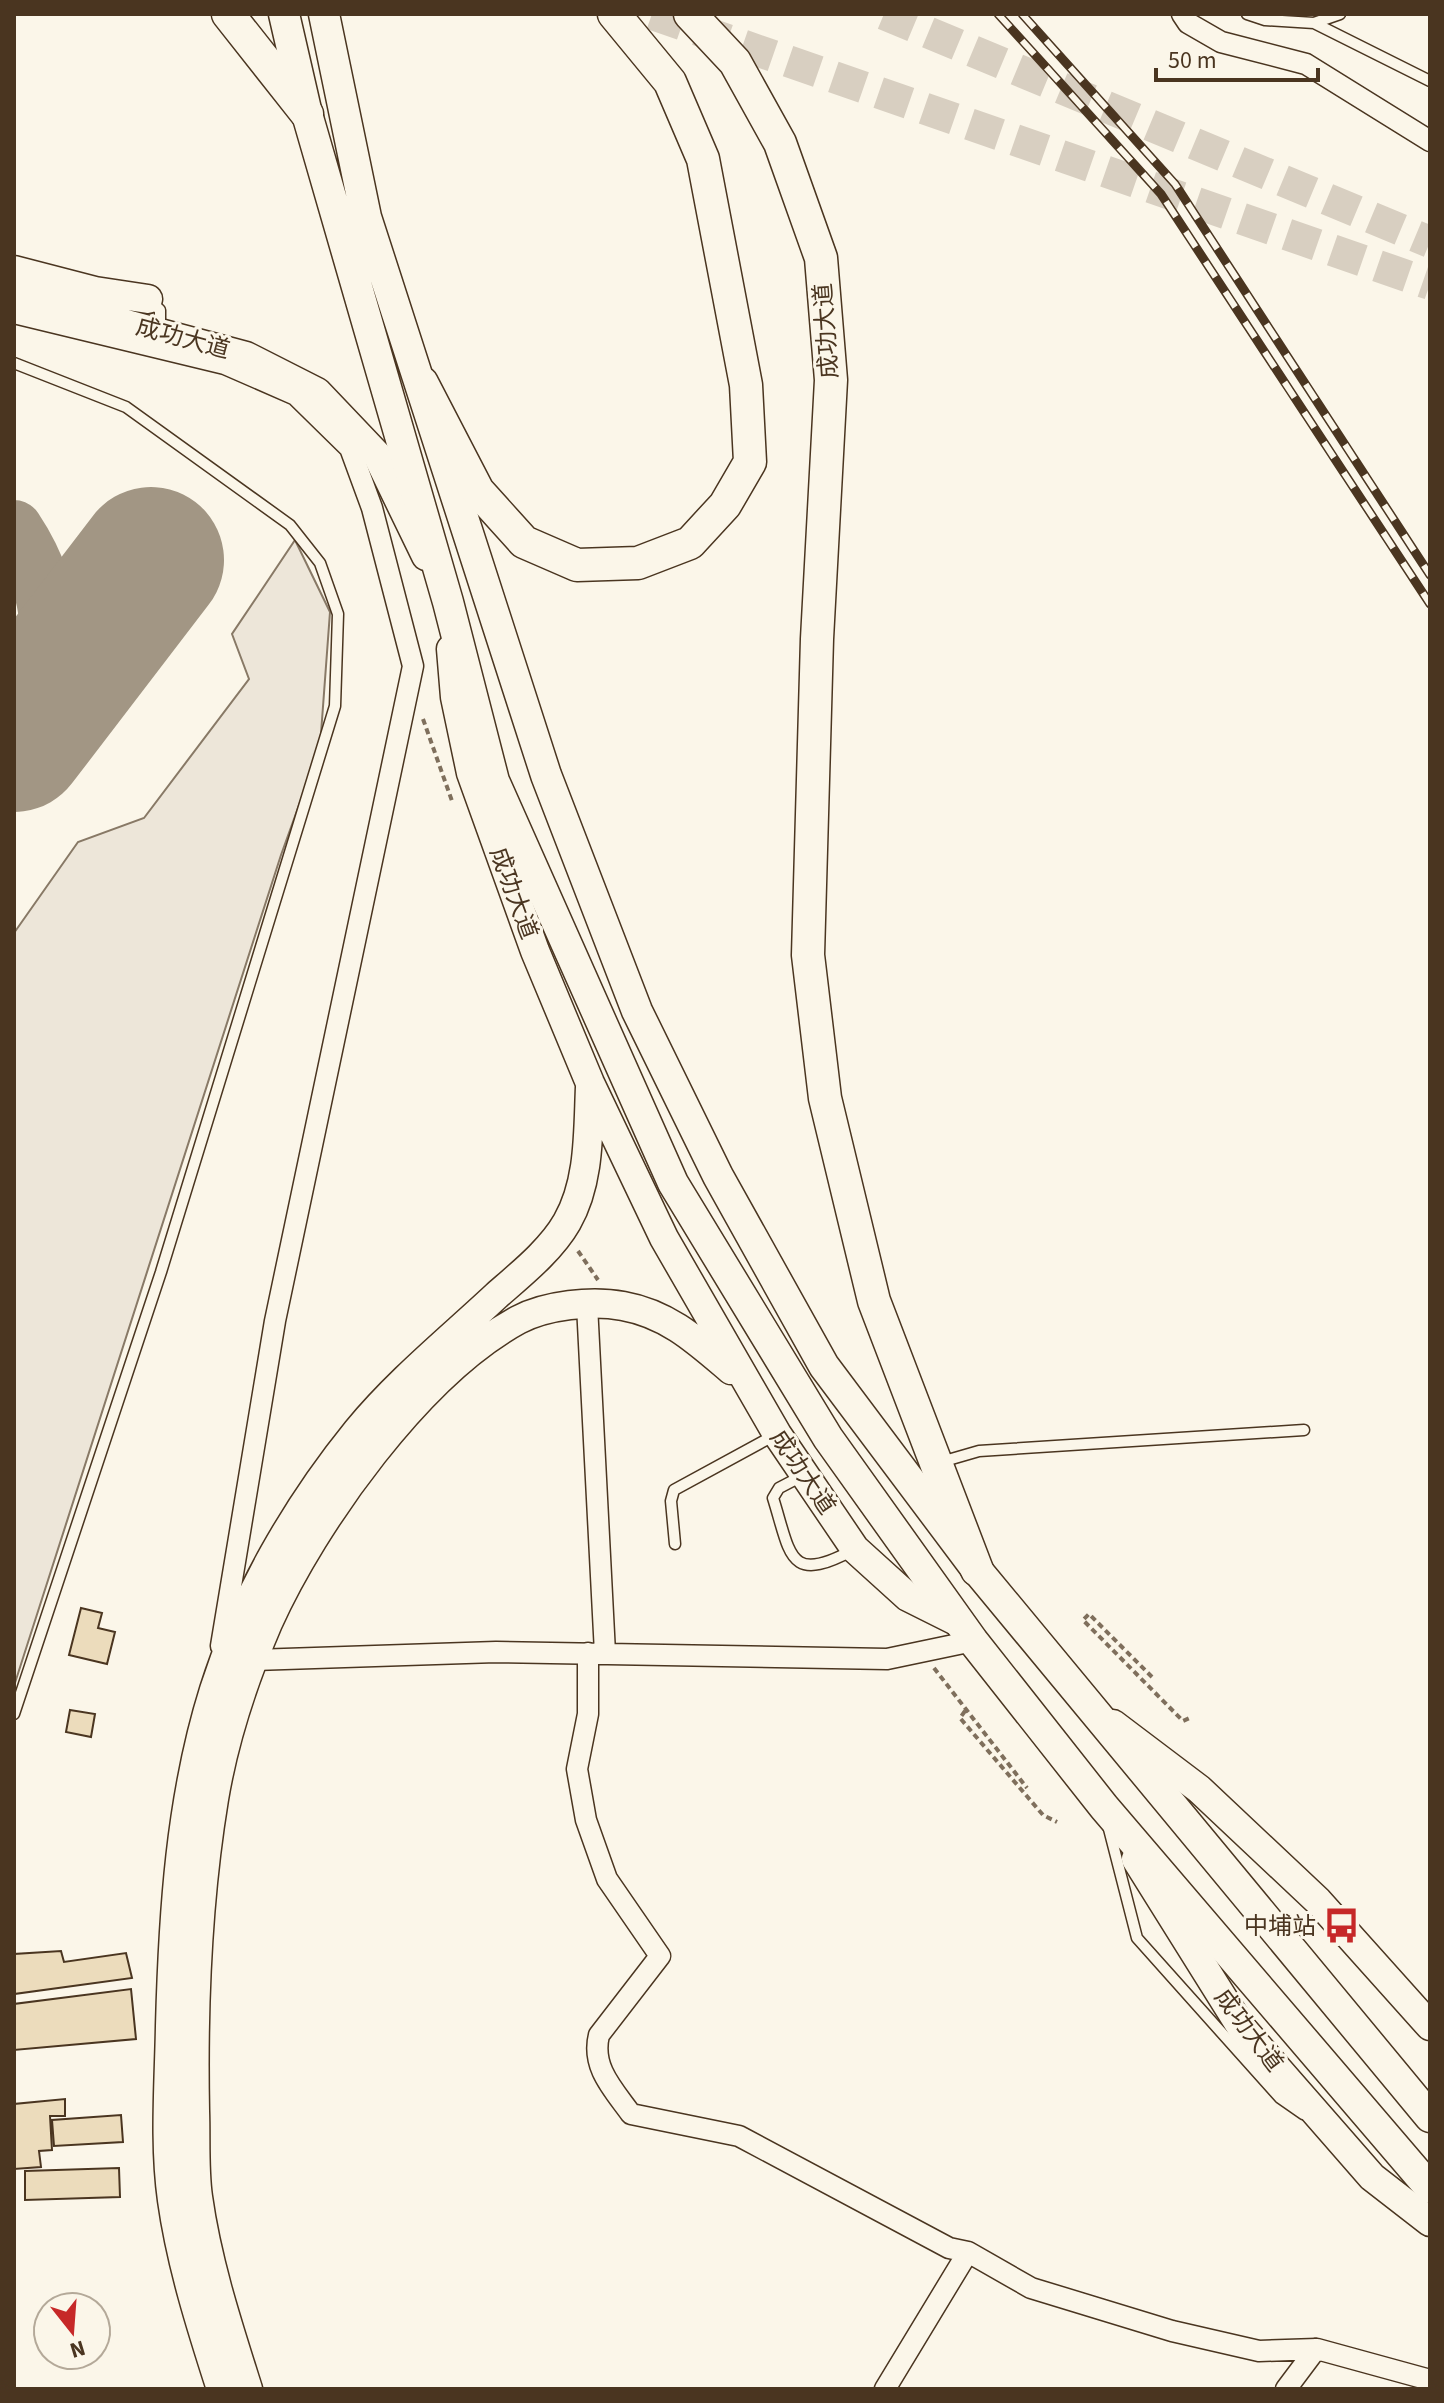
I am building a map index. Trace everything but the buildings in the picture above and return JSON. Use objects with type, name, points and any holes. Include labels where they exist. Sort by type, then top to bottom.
[{"type":"highway","points":[[228,14],[307,114]]},
{"type":"highway","points":[[422,383],[478,491],[524,542],[577,565],[638,563],[690,543],[725,505],[750,462],[746,385],[703,159],[670,82],[614,14]]},
{"type":"highway","name":"成功大道","points":[[690,14],[735,62],[780,143],[821,258],[831,380],[817,639],[808,955],[825,1098],[874,1301],[939,1462],[977,1570]]},
{"type":"main road","points":[[284,14],[307,114],[448,602],[494,781],[673,1183],[828,1438],[966,1632],[1104,1807],[1430,2188]]},
{"type":"main road","points":[[324,14],[366,217],[546,775],[637,1011],[718,1176],[824,1366],[977,1570],[1430,2117]]},
{"type":"main road","name":"成功大道","points":[[14,270],[95,291],[148,299]]},
{"type":"main road","name":"成功大道","points":[[14,294],[246,356],[317,392],[377,455],[448,602],[455,697],[471,773],[535,951],[590,1083],[664,1238],[777,1434],[855,1549],[908,1597],[966,1632]]},
{"type":"main road","points":[[221,2389],[195,2309],[172,2198],[169,2078],[173,1927],[189,1794],[214,1690],[246,1609],[302,1506],[358,1430],[405,1380],[527,1268],[567,1221],[588,1158],[590,1083]]},
{"type":"main road","points":[[248,2389],[220,2302],[198,2195],[195,2078],[199,1929],[215,1798],[239,1697],[270,1620],[324,1520],[378,1446],[486,1340],[522,1317],[568,1306],[595,1295],[674,1322],[746,1382]]},
{"type":"main road","points":[[1085,1702],[1199,1789],[1307,1891],[1430,2026]]},
{"type":"main road","name":"成功大道","points":[[1104,1807],[1241,2027],[1372,2177],[1430,2222]]},
{"type":"street","points":[[1182,14],[1188,23],[1221,42],[1306,64],[1430,141]]},
{"type":"street","points":[[14,313],[225,364],[296,395],[350,448],[372,508],[413,666],[275,1321],[214,1690]]},
{"type":"street","points":[[595,1295],[596,1653],[577,1769],[586,1820],[607,1879],[660,1956],[599,2035],[596,2056],[603,2076],[631,2114],[739,2136],[949,2248],[968,2252],[1031,2288],[1172,2331],[1259,2351],[1316,2349],[1430,2380]]},
{"type":"street","points":[[254,1660],[596,1653],[887,1659],[966,1632]]},
{"type":"street","points":[[885,2389],[968,2252]]},
{"type":"street","points":[[1286,2389],[1316,2349]]},
{"type":"lane","points":[[1247,14],[1265,20],[1314,23],[1340,14]]},
{"type":"lane","points":[[1314,23],[1430,81]]},
{"type":"lane","points":[[148,299],[158,306],[161,317],[158,325],[150,330]]},
{"type":"lane","points":[[14,363],[126,407],[290,525],[320,563],[338,614],[335,706],[161,1272],[14,1714]]},
{"type":"lane","points":[[939,1462],[979,1451],[1304,1430]]},
{"type":"lane","points":[[675,1544],[671,1501],[674,1490],[777,1434]]},
{"type":"lane","points":[[803,1475],[779,1488],[773,1498],[793,1558],[807,1567],[822,1567],[855,1549]]},
{"type":"lane","points":[[1104,1807],[1137,1938],[1280,2098],[1340,2139]]},
{"type":"path","points":[[421,706],[426,733],[453,802]]},
{"type":"path","points":[[561,1229],[595,1295]]},
{"type":"path","points":[[1152,1677],[1089,1614],[1083,1620],[1183,1721],[1192,1717]]},
{"type":"path","points":[[1027,1788],[965,1711],[960,1718],[1043,1815],[1057,1822]]},
{"type":"shaded area","points":[[295,540],[330,612],[320,747],[281,855],[14,1686],[14,933],[78,842],[144,818],[249,679],[232,634]]},
{"type":"taxiway","points":[[14,529],[40,581],[49,634],[40,687],[14,739]]},
{"type":"runway","points":[[14,739],[151,560]]},
{"type":"tunnel","points":[[652,14],[1430,284]]},
{"type":"tunnel","points":[[884,14],[1430,242]]},
{"type":"railway","points":[[998,14],[1161,194],[1430,604]]},
{"type":"railway","points":[[1022,14],[1175,184],[1430,575]]},
{"type":"place","name":"中埔站","points":[[1342,1926]]}]
